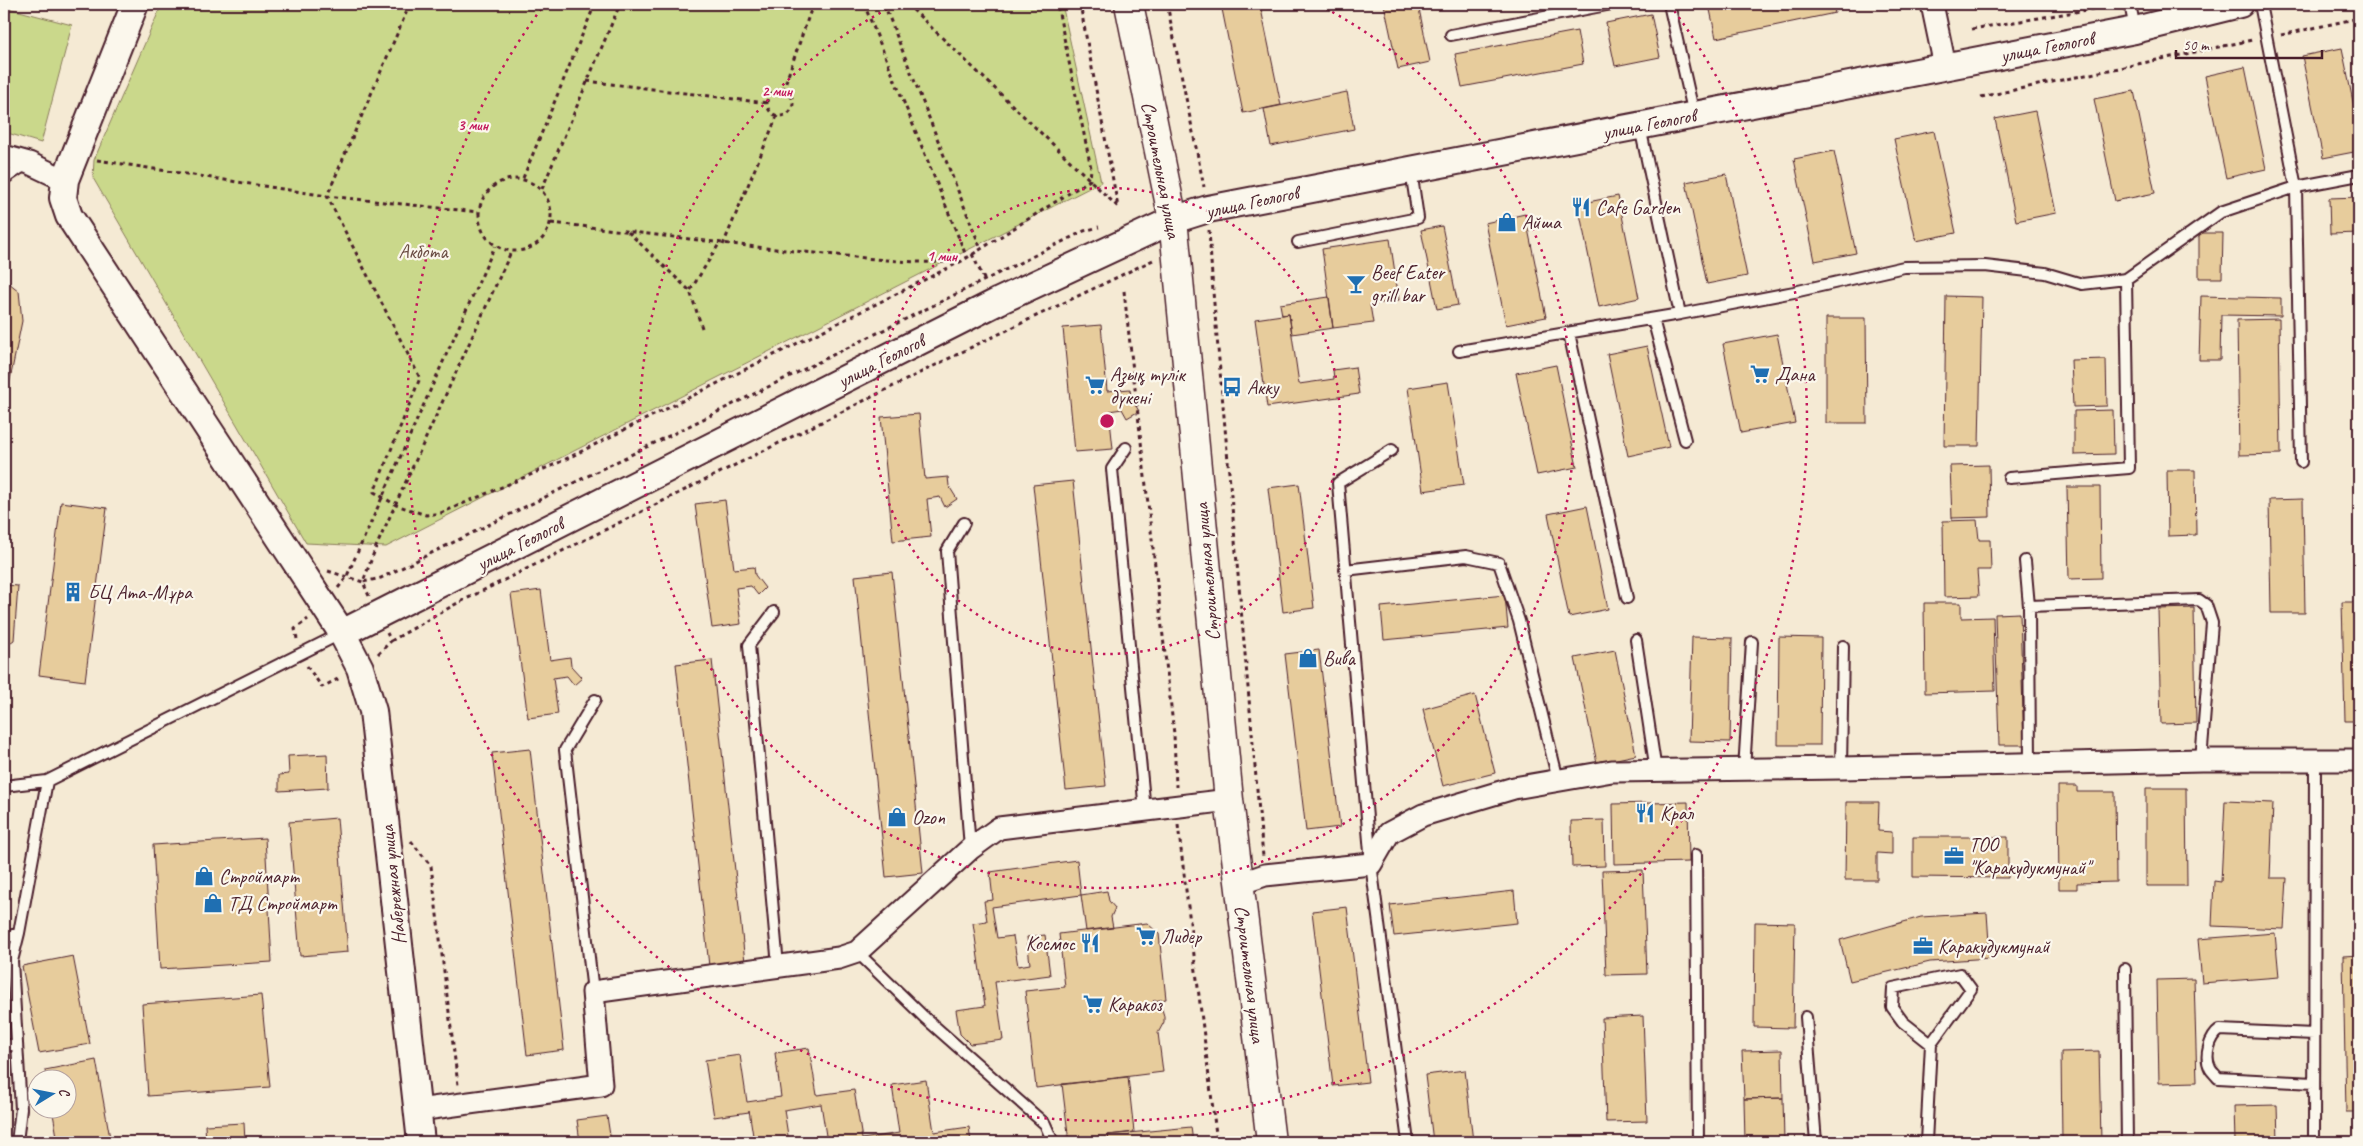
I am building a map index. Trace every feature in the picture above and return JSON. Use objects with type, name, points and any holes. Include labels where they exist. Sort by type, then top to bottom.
[{"type":"main road","name":"Строительная улица","points":[[1129,4],[1173,220],[1229,800],[1271,1142]]},
{"type":"street","points":[[4,156],[29,163],[65,180],[134,4]]},
{"type":"street","points":[[1932,4],[1945,66]]},
{"type":"street","name":"улица Геологов","points":[[342,633],[1000,301],[1173,220],[1208,209],[2135,30],[2240,4]]},
{"type":"street","name":"Набережная улица","points":[[65,180],[63,198],[69,216],[342,633],[360,668],[373,711],[422,1142]]},
{"type":"street","points":[[1238,884],[1265,875],[1371,864],[1389,833],[1424,815],[1514,788],[1612,771],[2030,765],[2200,760],[2359,760]]},
{"type":"street","points":[[418,1110],[600,1085],[593,992],[839,958],[857,952],[970,849],[1000,828],[1229,800]]},
{"type":"lane","points":[[1451,35],[1612,4]]},
{"type":"lane","points":[[1669,4],[1694,115]]},
{"type":"lane","points":[[2130,4],[2135,30]]},
{"type":"lane","points":[[2260,4],[2296,187],[2301,462]]},
{"type":"lane","points":[[1640,126],[1680,314]]},
{"type":"lane","points":[[4,179],[29,163]]},
{"type":"lane","points":[[1298,242],[1418,218],[1411,170]]},
{"type":"lane","points":[[1458,351],[1680,314],[1794,292],[1904,267],[1985,266],[2045,273],[2082,284],[2126,279],[2221,212],[2296,187],[2359,175]]},
{"type":"lane","points":[[2009,478],[2129,468],[2126,279]]},
{"type":"lane","points":[[1653,319],[1686,440]]},
{"type":"lane","points":[[1569,333],[1627,598]]},
{"type":"lane","points":[[1126,448],[1112,469],[1145,811]]},
{"type":"lane","points":[[1392,450],[1338,483],[1371,864],[1408,1142]]},
{"type":"lane","points":[[964,523],[947,551],[970,849]]},
{"type":"lane","points":[[1345,570],[1466,556],[1499,563],[1518,621],[1558,780]]},
{"type":"lane","points":[[2025,560],[2029,606],[2030,765]]},
{"type":"lane","points":[[2029,606],[2199,600],[2206,605],[2212,622],[2200,760]]},
{"type":"lane","points":[[774,612],[750,645],[778,966]]},
{"type":"lane","points":[[4,786],[47,781],[342,633]]},
{"type":"lane","points":[[1636,640],[1656,771]]},
{"type":"lane","points":[[1744,770],[1752,642]]},
{"type":"lane","points":[[1841,768],[1842,646]]},
{"type":"lane","points":[[593,992],[565,750],[595,700]]},
{"type":"lane","points":[[2314,1142],[2315,760]]},
{"type":"lane","points":[[17,1142],[21,1109],[12,961],[19,933],[47,781]]},
{"type":"lane","points":[[1696,856],[1698,1142]]},
{"type":"lane","points":[[4,938],[19,933]]},
{"type":"lane","points":[[857,952],[924,1016],[1046,1124],[1052,1142]]},
{"type":"lane","points":[[2125,969],[2127,1142]]},
{"type":"lane","points":[[1926,1142],[1931,1044],[1972,989],[1960,974],[1893,988],[1892,1007],[1903,1022],[1931,1044]]},
{"type":"lane","points":[[1806,1016],[1816,1142]]},
{"type":"lane","points":[[2314,1034],[2220,1030],[2212,1036],[2209,1045],[2209,1068],[2218,1078],[2314,1084]]},
{"type":"lane","points":[[4,1046],[17,1044]]},
{"type":"path","points":[[327,196],[410,4]]},
{"type":"path","points":[[523,178],[595,4]]},
{"type":"path","points":[[542,189],[620,4]]},
{"type":"path","points":[[783,90],[813,4]]},
{"type":"path","points":[[864,4],[967,258]]},
{"type":"path","points":[[884,4],[981,249]]},
{"type":"path","points":[[907,4],[1118,207],[1080,4]]},
{"type":"path","points":[[1057,4],[1091,168],[1090,180]]},
{"type":"path","points":[[1167,4],[1208,209],[1213,292],[1265,875]]},
{"type":"path","points":[[1972,29],[2124,4]]},
{"type":"path","points":[[1981,97],[2359,18]]},
{"type":"path","points":[[587,81],[767,103]]},
{"type":"path","points":[[783,90],[788,93],[793,103],[788,114],[777,116],[772,113],[767,103],[772,93],[783,90]]},
{"type":"path","points":[[690,291],[721,244],[777,116]]},
{"type":"path","points":[[75,156],[327,196],[478,212]]},
{"type":"path","points":[[523,178],[542,189],[551,204],[551,223],[543,239],[529,249],[511,252],[495,246],[482,231],[478,212],[484,195],[498,182],[523,178]]},
{"type":"path","points":[[327,196],[420,378],[374,492],[396,505],[426,515],[442,513],[567,458],[962,261],[1090,180]]},
{"type":"path","points":[[551,223],[721,244],[853,257],[943,262],[962,261]]},
{"type":"path","points":[[346,578],[363,582],[381,578],[1084,231],[1102,227]]},
{"type":"path","points":[[627,232],[690,291],[702,328]]},
{"type":"path","points":[[324,606],[346,578],[495,246]]},
{"type":"path","points":[[391,641],[480,592],[966,350],[1176,249]]},
{"type":"path","points":[[363,582],[511,252]]},
{"type":"path","points":[[972,254],[984,280],[1000,301]]},
{"type":"path","points":[[1124,291],[1174,734],[1176,807],[1217,1142]]},
{"type":"path","points":[[380,653],[381,662]]},
{"type":"path","points":[[410,835],[412,843],[431,866],[460,1104]]},
{"type":"green space","name":"Акбота","points":[[162,4],[1062,4],[1101,182],[386,547],[306,543],[93,178],[94,160]]},
{"type":"green space","points":[[4,7],[72,25],[41,143],[4,132]]},
{"type":"building","points":[[1221,4],[1260,4],[1281,105],[1243,113]]},
{"type":"building","points":[[1384,4],[1418,4],[1430,62],[1398,69]]},
{"type":"building","points":[[1833,4],[1835,13],[1716,38],[1709,5]]},
{"type":"building","points":[[1651,14],[1660,57],[1615,66],[1606,23]]},
{"type":"building","points":[[1577,31],[1583,64],[1462,87],[1455,54]]},
{"type":"building","points":[[2342,48],[2359,131],[2359,151],[2323,158],[2302,56]]},
{"type":"building","points":[[2245,67],[2266,169],[2226,178],[2205,76]]},
{"type":"building","points":[[2134,91],[2155,193],[2115,201],[2094,99]]},
{"type":"building","points":[[1347,92],[1354,129],[1271,146],[1264,109]]},
{"type":"building","points":[[2035,111],[2056,213],[2016,221],[1995,119]]},
{"type":"building","points":[[1934,131],[1956,233],[1916,241],[1894,139]]},
{"type":"building","points":[[1834,151],[1856,253],[1815,261],[1794,159]]},
{"type":"building","points":[[1726,174],[1747,276],[1707,284],[1686,182]]},
{"type":"building","points":[[1618,196],[1639,298],[1599,307],[1578,204]]},
{"type":"building","points":[[2359,197],[2359,233],[2330,234],[2329,198]]},
{"type":"building","points":[[1525,214],[1546,317],[1506,325],[1485,223]]},
{"type":"building","points":[[1442,226],[1458,305],[1437,309],[1421,230]]},
{"type":"building","points":[[2199,233],[2223,233],[2222,278],[2199,278]]},
{"type":"building","points":[[1390,239],[1399,300],[1370,305],[1373,323],[1333,328],[1322,249]]},
{"type":"building","points":[[4,279],[19,291],[22,321],[4,409]]},
{"type":"building","points":[[1946,296],[1982,297],[1979,446],[1944,446]]},
{"type":"building","points":[[2201,296],[2281,298],[2281,316],[2221,315],[2220,360],[2199,360]]},
{"type":"building","points":[[1329,297],[1333,328],[1292,334],[1289,314],[1282,315],[1280,304]]},
{"type":"building","points":[[1289,314],[1299,384],[1334,379],[1333,370],[1355,367],[1359,394],[1267,407],[1255,319]]},
{"type":"building","points":[[1826,318],[1866,318],[1867,423],[1826,423]]},
{"type":"building","points":[[2279,319],[2281,454],[2239,455],[2237,320]]},
{"type":"building","points":[[1101,325],[1107,391],[1130,389],[1131,398],[1139,411],[1127,418],[1122,409],[1109,411],[1113,449],[1075,452],[1063,328]]},
{"type":"building","points":[[1777,334],[1795,423],[1741,433],[1723,344]]},
{"type":"building","points":[[1647,346],[1669,447],[1628,456],[1607,354]]},
{"type":"building","points":[[2106,359],[2107,406],[2073,407],[2071,360]]},
{"type":"building","points":[[1556,365],[1577,467],[1537,475],[1516,373]]},
{"type":"building","points":[[1448,382],[1464,485],[1423,491],[1408,388]]},
{"type":"building","points":[[2113,410],[2114,454],[2074,455],[2074,411]]},
{"type":"building","points":[[919,414],[925,479],[948,477],[949,486],[957,499],[945,507],[940,497],[927,499],[931,537],[893,541],[881,417]]},
{"type":"building","points":[[1989,465],[1990,517],[1952,518],[1950,466]]},
{"type":"building","points":[[2167,470],[2195,470],[2196,535],[2168,536]]},
{"type":"building","points":[[1073,481],[1106,786],[1066,790],[1033,485]]},
{"type":"building","points":[[1299,484],[1314,608],[1283,612],[1268,488]]},
{"type":"building","points":[[2067,487],[2100,487],[2101,578],[2069,579]]},
{"type":"building","points":[[2303,499],[2305,613],[2271,613],[2269,500]]},
{"type":"building","points":[[725,500],[734,569],[754,567],[755,575],[765,588],[758,595],[751,586],[736,588],[741,624],[712,628],[695,504]]},
{"type":"building","name":"БЦ Ата-Мұра","points":[[61,502],[107,508],[85,681],[39,675]]},
{"type":"building","points":[[1587,506],[1608,609],[1569,617],[1548,514]]},
{"type":"building","points":[[1977,520],[1979,540],[1990,540],[1991,570],[1977,570],[1979,596],[1944,597],[1943,521]]},
{"type":"building","points":[[892,572],[923,873],[886,877],[855,576]]},
{"type":"building","points":[[4,585],[18,586],[14,640],[4,647]]},
{"type":"building","points":[[541,590],[550,660],[570,657],[571,666],[582,678],[574,685],[567,676],[553,678],[558,714],[528,718],[511,594]]},
{"type":"building","points":[[1505,595],[1508,628],[1384,640],[1381,607]]},
{"type":"building","points":[[2342,602],[2359,602],[2359,721],[2345,721]]},
{"type":"building","points":[[1924,603],[1961,603],[1961,618],[1993,617],[1995,691],[1925,693]]},
{"type":"building","points":[[2194,608],[2196,723],[2161,724],[2158,609]]},
{"type":"building","points":[[2020,613],[2024,745],[1999,745],[1995,614]]},
{"type":"building","points":[[1692,637],[1732,638],[1730,742],[1689,741]]},
{"type":"building","points":[[1779,637],[1821,638],[1820,745],[1778,745]]},
{"type":"building","points":[[1319,650],[1340,827],[1306,831],[1285,654]]},
{"type":"building","points":[[1615,650],[1636,755],[1597,763],[1575,658]]},
{"type":"building","points":[[712,660],[745,962],[709,966],[676,664]]},
{"type":"building","points":[[1475,695],[1495,773],[1443,786],[1423,709]]},
{"type":"building","points":[[530,749],[564,1050],[527,1055],[492,753]]},
{"type":"building","points":[[327,754],[328,788],[279,791],[279,775],[289,774],[288,756]]},
{"type":"building","points":[[2058,786],[2077,786],[2077,792],[2115,792],[2116,882],[2077,883],[2077,889],[2059,889]]},
{"type":"building","points":[[2146,788],[2186,788],[2187,886],[2146,886]]},
{"type":"building","points":[[2225,801],[2273,803],[2270,878],[2287,878],[2284,929],[2212,926],[2214,881],[2221,882]]},
{"type":"building","points":[[1688,802],[1689,862],[1614,864],[1613,804]]},
{"type":"building","points":[[1846,802],[1879,802],[1878,831],[1892,832],[1892,854],[1877,853],[1877,880],[1845,880]]},
{"type":"building","points":[[337,818],[348,952],[300,956],[289,822]]},
{"type":"building","points":[[1604,820],[1605,866],[1572,867],[1571,821]]},
{"type":"building","points":[[1913,837],[2008,837],[2008,878],[1913,877]]},
{"type":"building","name":"ТД Строймарт","points":[[265,838],[272,962],[160,969],[153,845]]},
{"type":"building","points":[[1077,860],[1081,895],[992,907],[997,938],[1013,936],[1018,966],[1030,964],[1027,937],[1045,935],[1050,975],[995,982],[1003,1040],[970,1044],[960,1034],[956,1010],[985,1006],[973,923],[987,921],[984,901],[993,900],[990,872]]},
{"type":"building","points":[[1643,870],[1647,974],[1606,975],[1602,871]]},
{"type":"building","points":[[1107,891],[1109,901],[1115,908],[1111,917],[1113,928],[1086,931],[1081,895]]},
{"type":"building","points":[[1514,891],[1517,923],[1394,936],[1390,905]]},
{"type":"building","points":[[1347,907],[1368,1082],[1333,1086],[1312,911]]},
{"type":"building","points":[[1987,913],[1990,958],[1930,962],[1850,981],[1840,940],[1921,917]]},
{"type":"building","points":[[1755,922],[1795,923],[1793,1028],[1754,1027]]},
{"type":"building","name":"Каракоз","points":[[1147,923],[1159,934],[1166,999],[1153,1001],[1161,1006],[1164,1016],[1164,1022],[1158,1033],[1163,1072],[1036,1088],[1025,991],[1065,987],[1059,934]]},
{"type":"building","points":[[2275,933],[2279,977],[2202,983],[2198,939]]},
{"type":"building","points":[[2359,955],[2359,1112],[2346,1112],[2343,956]]},
{"type":"building","points":[[73,956],[90,1044],[39,1053],[22,966]]},
{"type":"building","points":[[2194,979],[2197,1082],[2159,1083],[2157,980]]},
{"type":"building","points":[[261,995],[270,1087],[148,1096],[142,1004]]},
{"type":"building","points":[[1643,1016],[1647,1121],[1606,1122],[1602,1018]]},
{"type":"building","points":[[809,1048],[817,1095],[854,1090],[862,1139],[899,1133],[892,1085],[926,1080],[934,1132],[969,1127],[971,1142],[935,1142],[935,1137],[899,1142],[827,1142],[821,1104],[784,1110],[789,1142],[754,1142],[749,1110],[749,1112],[714,1117],[705,1060],[740,1055],[747,1102],[781,1097],[775,1053]]},
{"type":"building","points":[[1782,1050],[1783,1098],[1744,1099],[1742,1051]]},
{"type":"building","points":[[2099,1051],[2101,1142],[2062,1142],[2061,1052]]},
{"type":"building","points":[[96,1060],[110,1138],[92,1142],[58,1142],[54,1118],[78,1118],[78,1068],[55,1068]]},
{"type":"building","points":[[1465,1070],[1473,1142],[1433,1142],[1425,1075]]},
{"type":"building","points":[[1128,1077],[1134,1132],[1108,1135],[1109,1142],[1069,1142],[1062,1084]]},
{"type":"building","points":[[1783,1098],[1784,1142],[1745,1142],[1744,1099]]},
{"type":"building","points":[[2277,1105],[2278,1142],[2235,1142],[2234,1106]]},
{"type":"building","points":[[607,1116],[611,1142],[580,1142],[577,1120]]},
{"type":"building","points":[[244,1123],[245,1142],[206,1142],[205,1125]]},
{"type":"building","points":[[1191,1127],[1193,1142],[1109,1142],[1108,1135]]},
{"type":"building","points":[[380,1139],[381,1142],[340,1142]]},
{"type":"place","name":"Cafe Garden","points":[[1581,207]]},
{"type":"place","name":"Айша","points":[[1507,222]]},
{"type":"place","name":"Beef Eater grill bar","points":[[1356,284]]},
{"type":"place","name":"Дана","points":[[1760,374]]},
{"type":"place","name":"Азық түлік дүкені","points":[[1095,385]]},
{"type":"place","name":"Акку","points":[[1232,387]]},
{"type":"place","name":"БЦ Ата-Мұра","points":[[73,592]]},
{"type":"place","name":"Вива","points":[[1308,658]]},
{"type":"place","name":"Крал","points":[[1645,813]]},
{"type":"place","name":"Ozon","points":[[897,817]]},
{"type":"place","name":"ТОО \"Каракудукмунай\"","points":[[1954,856]]},
{"type":"place","name":"Строймарт","points":[[204,876]]},
{"type":"place","name":"ТД Строймарт","points":[[213,903]]},
{"type":"place","name":"Лидер","points":[[1146,936]]},
{"type":"place","name":"Космос","points":[[1090,943]]},
{"type":"place","name":"Каракудукмунай","points":[[1923,946]]},
{"type":"place","name":"Каракоз","points":[[1093,1004]]}]
